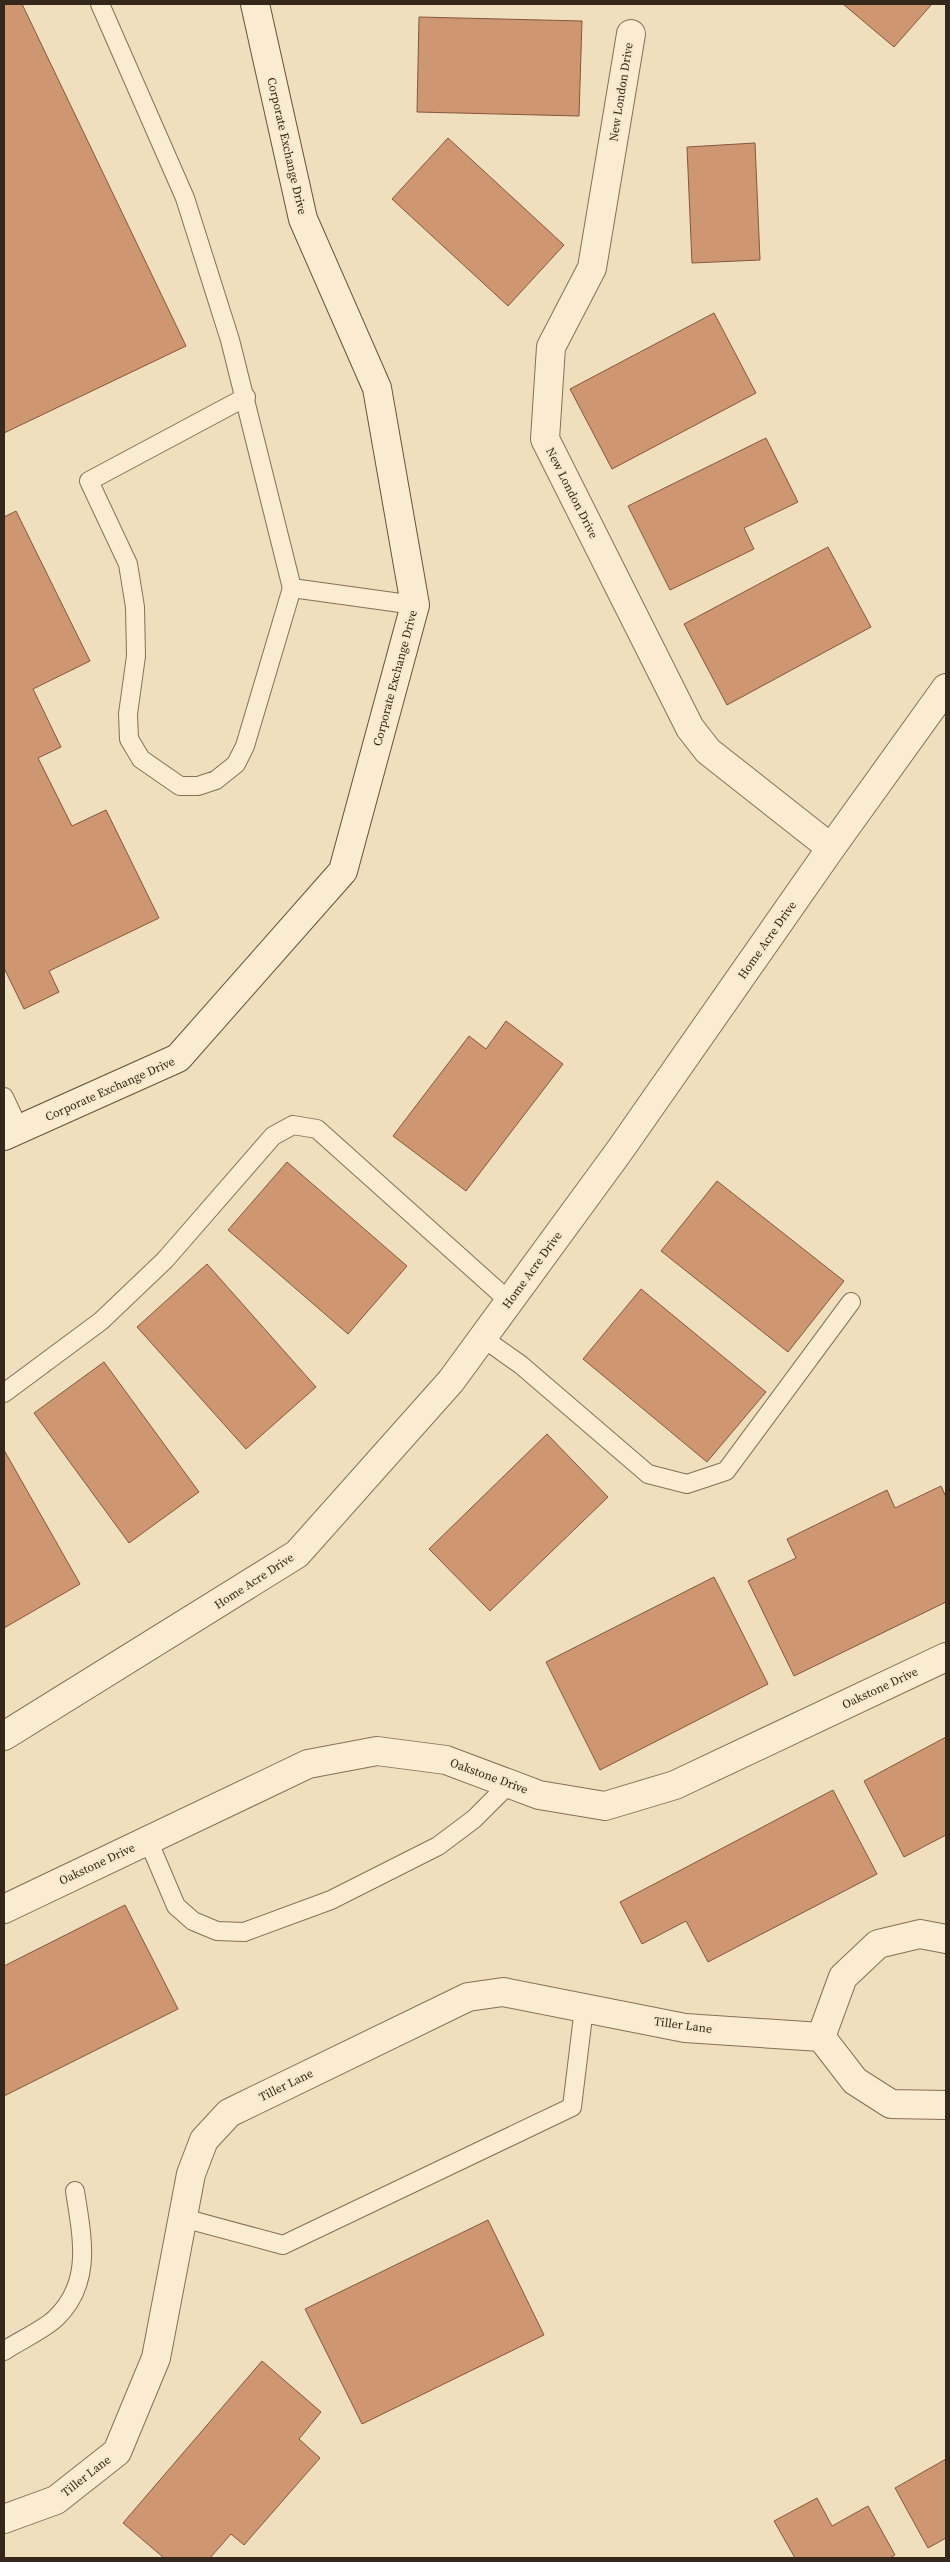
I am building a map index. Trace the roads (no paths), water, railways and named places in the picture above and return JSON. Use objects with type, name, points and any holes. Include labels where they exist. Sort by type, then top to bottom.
[{"type":"street","name":"Corporate Exchange Drive","points":[[11,1132],[178,1058],[343,871],[415,605],[377,388],[303,219],[255,4]]},
{"type":"street","name":"New London Drive","points":[[630,34],[592,268],[550,347],[545,439],[690,728],[708,751],[831,848]]},
{"type":"street","name":"Home Acre Drive","points":[[4,1736],[297,1554],[451,1381],[620,1150],[831,848],[946,688]]},
{"type":"street","name":"Oakstone Drive","points":[[4,1908],[308,1764],[377,1751],[446,1760],[538,1795],[605,1806],[675,1785],[946,1658]]},
{"type":"street","points":[[946,1939],[920,1934],[878,1944],[843,1977],[821,2037],[854,2081],[891,2104],[946,2105]]},
{"type":"street","name":"Tiller Lane","points":[[4,2519],[56,2500],[117,2452],[156,2358],[191,2174],[204,2140],[229,2113],[468,1997],[503,1992],[686,2028],[821,2037]]},
{"type":"lane","points":[[100,4],[185,198],[246,397],[292,588],[245,746],[236,764],[216,780],[198,786],[180,786],[141,759],[129,739],[128,714],[136,656],[135,607],[128,564],[89,481],[246,397]]},
{"type":"lane","points":[[292,588],[415,605]]},
{"type":"lane","points":[[4,1097],[11,1132]]},
{"type":"lane","points":[[4,1393],[101,1321],[165,1260],[273,1136],[293,1125],[317,1129],[509,1301]]},
{"type":"lane","points":[[483,1338],[521,1366],[648,1474],[687,1484],[726,1471],[851,1302]]},
{"type":"lane","points":[[148,1840],[176,1906],[193,1921],[217,1931],[244,1932],[331,1900],[438,1846],[474,1819],[509,1784]]},
{"type":"lane","points":[[183,2218],[283,2245],[572,2106],[584,2008]]},
{"type":"lane","points":[[4,2351],[56,2318],[79,2285],[83,2244],[75,2191]]}]
